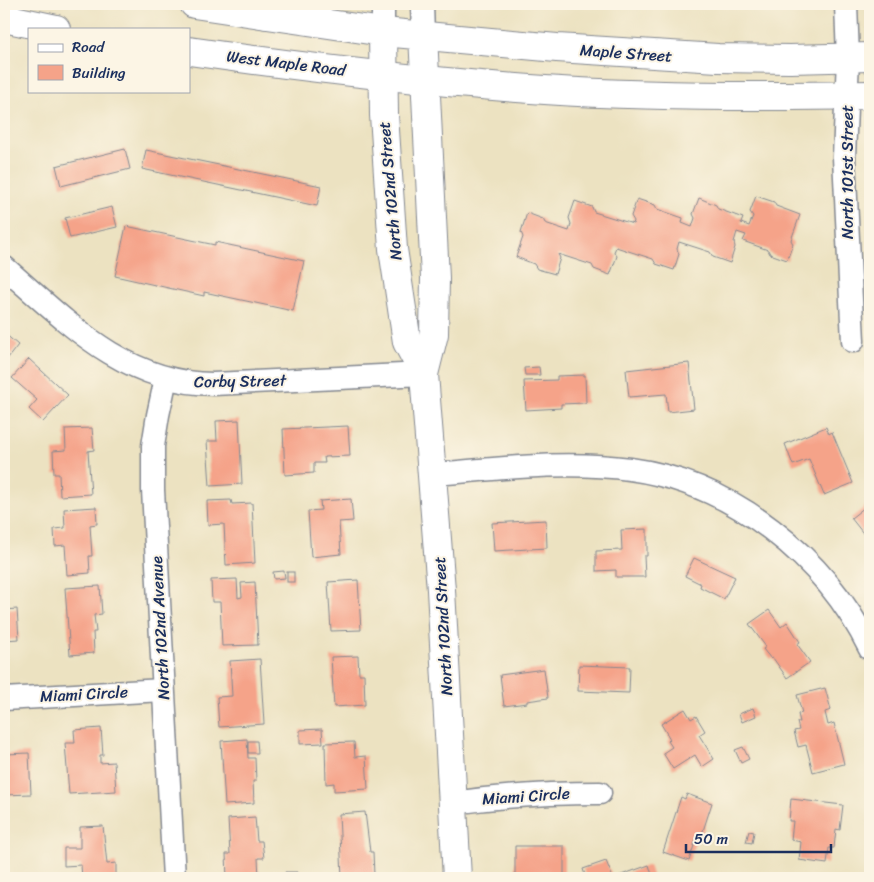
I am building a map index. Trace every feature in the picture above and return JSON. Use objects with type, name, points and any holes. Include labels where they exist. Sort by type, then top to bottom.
[{"type":"main road","points":[[194,4],[383,32]]},
{"type":"main road","points":[[224,4],[267,15]]},
{"type":"main road","points":[[4,18],[51,28]]},
{"type":"main road","name":"Maple Street","points":[[383,32],[557,48],[679,56],[764,59],[859,58]]},
{"type":"main road","name":"North 102nd Street","points":[[383,32],[382,76],[389,205],[407,342],[424,374]]},
{"type":"main road","name":"North 102nd Street","points":[[423,35],[435,294],[434,334],[424,374],[441,590],[457,878]]},
{"type":"main road","name":"West Maple Road","points":[[190,51],[382,76]]},
{"type":"main road","points":[[382,76],[601,93],[746,96],[858,95]]},
{"type":"street","name":"North 102nd Street","points":[[383,4],[383,32]]},
{"type":"street","name":"North 102nd Street","points":[[422,4],[423,35]]},
{"type":"street","name":"North 101st Street","points":[[846,4],[859,58],[858,95],[844,157],[853,341]]},
{"type":"street","name":"Corby Street","points":[[4,267],[72,326],[99,346],[134,367],[166,378],[213,384],[424,374]]},
{"type":"street","name":"North 102nd Avenue","points":[[166,378],[158,415],[153,460],[174,878]]},
{"type":"street","points":[[432,474],[588,466],[641,471],[695,486],[741,510],[768,527],[810,562],[835,592],[870,649]]},
{"type":"street","name":"Miami Circle","points":[[4,699],[164,690]]},
{"type":"street","name":"Miami Circle","points":[[453,803],[496,797],[600,793]]},
{"type":"building","points":[[125,149],[130,169],[61,186],[56,166]]},
{"type":"building","points":[[146,150],[321,186],[317,206],[142,169]]},
{"type":"building","points":[[756,196],[774,202],[776,206],[800,215],[791,240],[793,244],[787,260],[770,254],[768,250],[743,241],[746,235],[737,232],[730,263],[713,257],[710,252],[679,242],[677,249],[679,254],[674,270],[656,264],[653,259],[616,247],[614,252],[617,256],[610,275],[594,269],[592,265],[558,254],[560,258],[555,274],[537,269],[534,264],[516,257],[523,237],[521,232],[527,213],[543,219],[545,223],[569,231],[571,224],[569,218],[575,201],[592,207],[594,212],[633,224],[634,221],[631,216],[637,199],[655,205],[657,209],[683,218],[682,223],[692,227],[695,218],[693,214],[699,198],[716,205],[718,209],[743,218],[741,223],[749,226],[753,216],[750,212]]},
{"type":"building","points":[[112,207],[117,227],[70,238],[65,218]]},
{"type":"building","points":[[126,226],[304,261],[293,311],[204,292],[204,296],[115,276]]},
{"type":"building","points":[[4,333],[18,345],[4,363]]},
{"type":"building","points":[[29,359],[68,395],[43,422],[29,409],[37,400],[12,378]]},
{"type":"building","points":[[689,363],[694,409],[668,412],[666,394],[629,397],[626,370]]},
{"type":"building","points":[[539,367],[540,375],[525,375],[524,368]]},
{"type":"building","points":[[585,375],[586,403],[561,404],[561,408],[526,410],[524,381],[557,380],[557,376]]},
{"type":"building","points":[[239,420],[242,484],[210,486],[207,441],[217,441],[216,421]]},
{"type":"building","points":[[348,426],[350,456],[324,457],[325,463],[314,463],[314,473],[285,475],[283,429]]},
{"type":"building","points":[[826,427],[829,434],[832,432],[853,483],[824,495],[809,459],[793,465],[785,444]]},
{"type":"building","points":[[92,428],[94,450],[88,451],[91,494],[60,496],[59,474],[54,474],[53,451],[66,450],[65,429]]},
{"type":"building","points":[[351,499],[353,521],[339,522],[341,554],[311,557],[308,511],[321,510],[320,501]]},
{"type":"building","points":[[231,500],[232,504],[252,503],[255,563],[226,565],[224,524],[208,525],[207,501]]},
{"type":"building","points":[[870,503],[870,542],[851,518]]},
{"type":"building","points":[[96,507],[97,524],[90,525],[92,556],[89,556],[90,573],[67,575],[65,545],[55,546],[54,529],[65,528],[64,509]]},
{"type":"building","points":[[546,520],[547,548],[494,551],[492,523]]},
{"type":"building","points":[[647,529],[647,556],[644,556],[645,577],[616,577],[616,570],[596,571],[596,551],[622,550],[621,530]]},
{"type":"building","points":[[694,558],[735,577],[724,599],[700,587],[701,584],[685,576]]},
{"type":"building","points":[[284,571],[285,578],[274,579],[273,572]]},
{"type":"building","points":[[287,572],[294,572],[294,582],[287,582]]},
{"type":"building","points":[[237,579],[238,598],[242,597],[241,583],[255,582],[258,645],[222,646],[220,602],[212,602],[211,580]]},
{"type":"building","points":[[358,580],[361,630],[331,631],[328,582]]},
{"type":"building","points":[[100,586],[102,614],[94,615],[96,632],[93,632],[94,653],[70,655],[65,588]]},
{"type":"building","points":[[17,609],[19,639],[4,640],[4,610]]},
{"type":"building","points":[[769,610],[781,627],[787,622],[800,642],[797,644],[810,662],[787,678],[773,658],[771,659],[763,649],[766,647],[749,624]]},
{"type":"building","points":[[358,656],[359,674],[364,674],[365,705],[334,707],[331,657]]},
{"type":"building","points":[[260,659],[264,724],[219,727],[217,697],[232,696],[230,661]]},
{"type":"building","points":[[579,665],[630,667],[629,693],[578,691]]},
{"type":"building","points":[[544,669],[548,698],[504,706],[500,675]]},
{"type":"building","points":[[825,688],[831,710],[825,712],[828,725],[834,723],[844,764],[813,772],[806,745],[798,747],[794,731],[799,730],[798,714],[802,713],[797,695]]},
{"type":"building","points":[[753,708],[756,716],[742,722],[739,714]]},
{"type":"building","points":[[685,709],[691,719],[696,716],[705,731],[699,735],[714,759],[702,767],[695,755],[673,769],[663,753],[672,747],[668,741],[670,739],[661,724]]},
{"type":"building","points":[[101,728],[103,755],[100,755],[100,763],[114,762],[116,791],[69,794],[65,743],[75,743],[74,730]]},
{"type":"building","points":[[322,729],[323,743],[300,744],[300,730]]},
{"type":"building","points":[[247,739],[248,758],[255,758],[256,781],[253,781],[254,803],[225,805],[221,741]]},
{"type":"building","points":[[248,741],[257,741],[258,753],[248,753]]},
{"type":"building","points":[[354,742],[355,757],[366,756],[368,789],[334,791],[334,783],[326,784],[325,743]]},
{"type":"building","points":[[743,747],[749,759],[741,763],[735,750]]},
{"type":"building","points":[[29,753],[31,794],[4,795],[4,762],[6,762],[6,754]]},
{"type":"building","points":[[687,794],[712,803],[702,834],[698,833],[689,861],[663,852],[681,797],[685,799]]},
{"type":"building","points":[[791,799],[843,805],[840,830],[836,829],[834,848],[829,848],[827,864],[799,860],[801,842],[791,840],[793,821],[789,821]]},
{"type":"building","points":[[365,812],[370,852],[373,852],[374,875],[342,877],[339,814]]},
{"type":"building","points":[[255,817],[257,841],[262,841],[264,858],[258,858],[259,878],[227,878],[226,854],[230,854],[228,819]]},
{"type":"building","points":[[103,826],[107,864],[116,863],[116,878],[82,878],[81,865],[64,866],[64,848],[80,848],[80,827]]},
{"type":"building","points":[[749,831],[754,832],[752,843],[746,842]]},
{"type":"building","points":[[515,846],[564,846],[564,876],[515,875]]},
{"type":"building","points":[[606,861],[613,878],[586,878],[583,869]]},
{"type":"building","points":[[649,865],[653,878],[613,878]]},
{"type":"building","points":[[285,872],[297,872],[297,878],[286,878]]}]
